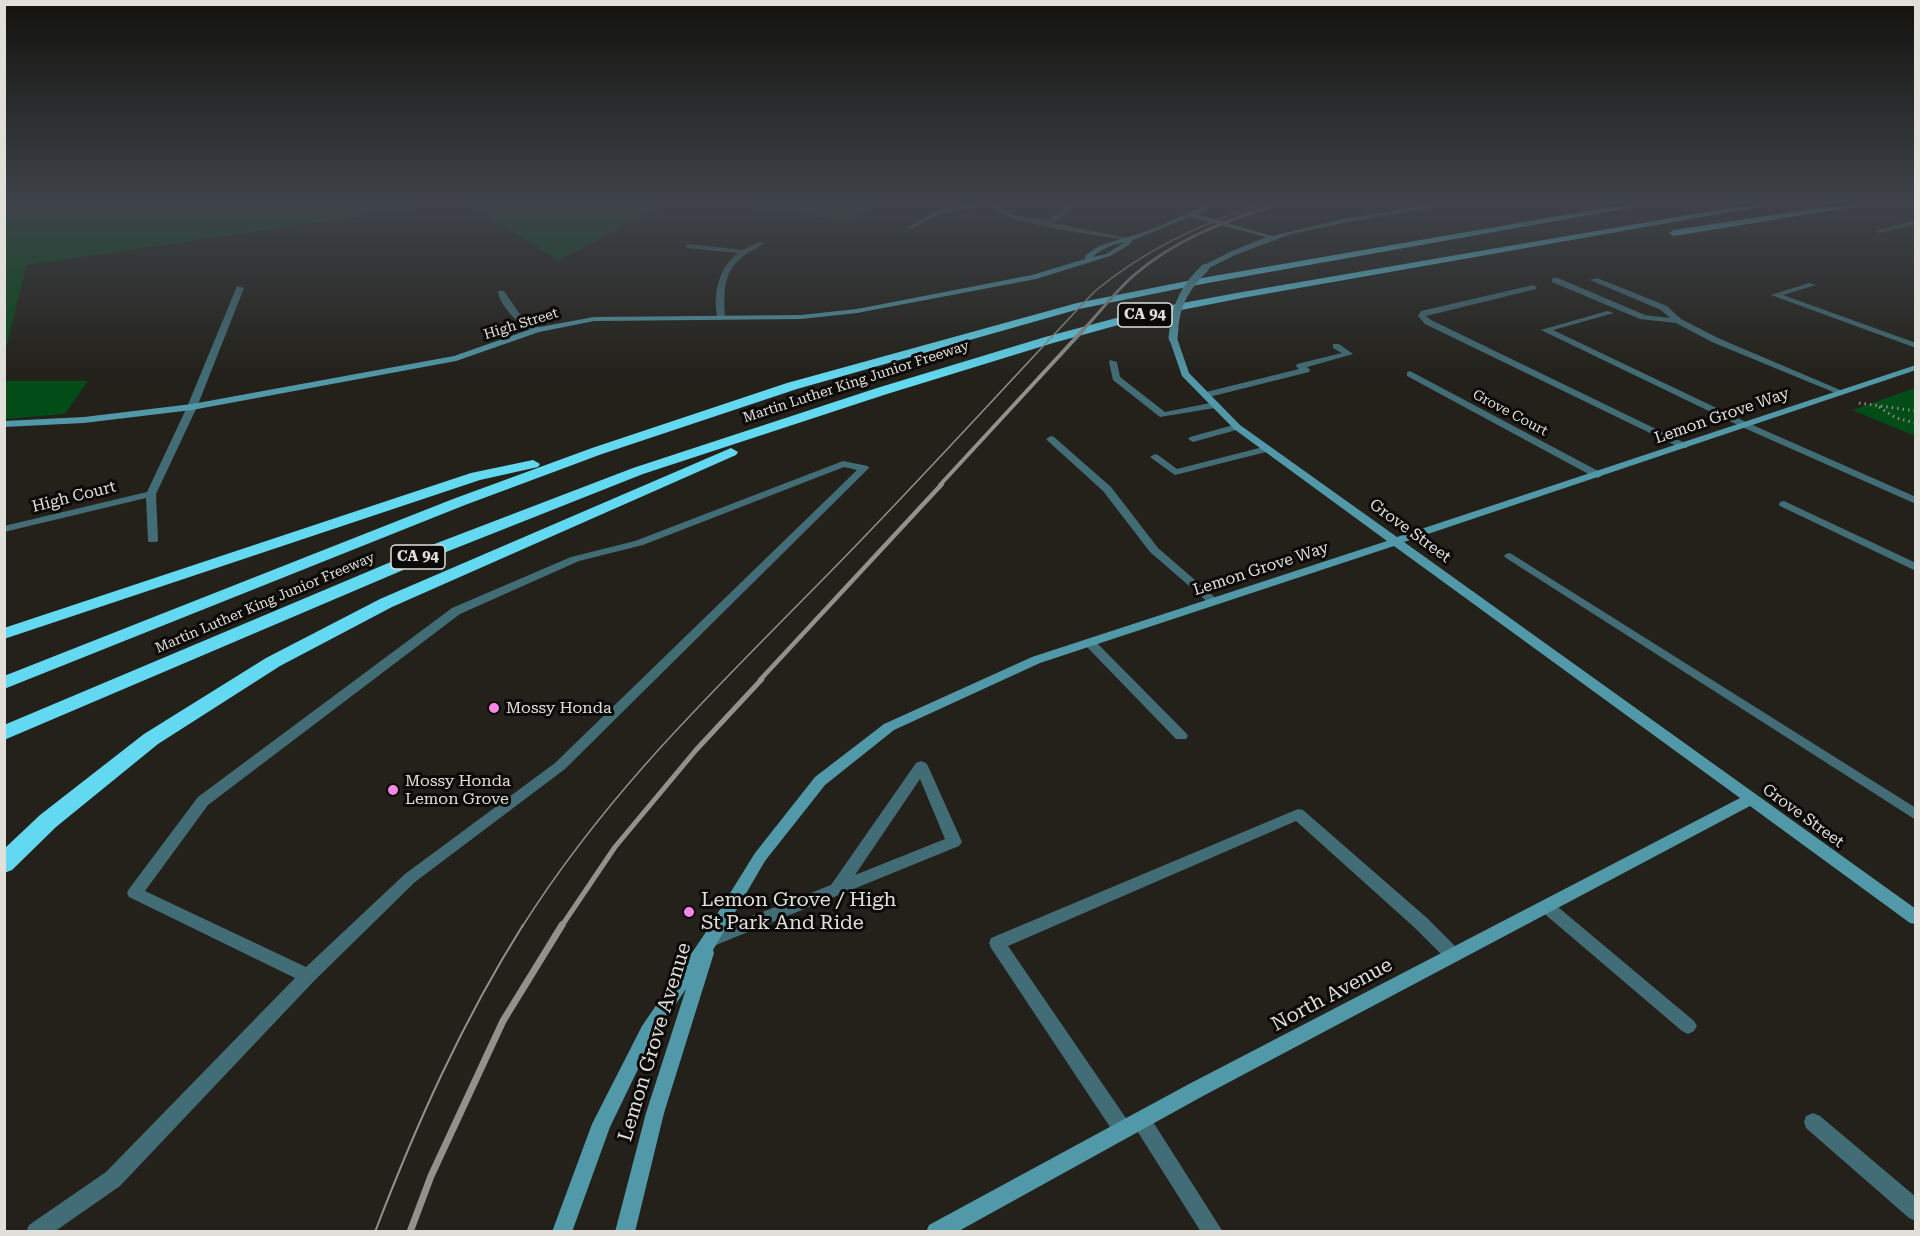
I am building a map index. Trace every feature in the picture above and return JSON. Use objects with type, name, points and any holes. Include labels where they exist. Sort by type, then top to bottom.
[{"type":"highway","name":"Martin Luther King Junior Freeway","points":[[4,683],[459,501],[597,451],[792,386],[1077,306],[1302,264]]},
{"type":"highway","name":"Martin Luther King Junior Freeway","points":[[4,733],[430,552],[638,471],[840,404],[1049,340],[1149,313],[1421,264]]},
{"type":"highway","points":[[4,864],[48,821],[151,739],[273,662],[386,603],[840,404]]},
{"type":"highway","points":[[4,634],[476,476],[597,451]]},
{"type":"main road","name":"High Street","points":[[4,424],[84,420],[192,407],[456,358],[537,330],[584,321],[616,318],[801,316],[857,311],[1034,277],[1077,264]]},
{"type":"main road","name":"Grove Street","points":[[1212,264],[1189,281],[1175,311],[1173,338],[1185,374],[1237,427],[1916,918]]},
{"type":"main road","name":"Lemon Grove Way","points":[[710,940],[760,856],[820,781],[889,727],[1036,660],[1395,543],[1916,366]]},
{"type":"main road","name":"North Avenue","points":[[936,1232],[1141,1120],[1750,799]]},
{"type":"main road","name":"Lemon Grove Avenue","points":[[562,1232],[601,1124],[622,1082],[648,1031],[710,940]]},
{"type":"main road","name":"Lemon Grove Avenue","points":[[625,1232],[655,1113],[710,940]]},
{"type":"street","points":[[721,318],[719,288],[723,274],[732,264]]},
{"type":"street","points":[[1555,280],[1643,316],[1678,321]]},
{"type":"street","points":[[1594,280],[1664,308],[1678,321],[1715,340],[1839,393]]},
{"type":"street","points":[[1812,285],[1775,295],[1916,346]]},
{"type":"street","points":[[1533,287],[1424,313],[1422,316],[1428,322],[1684,446]]},
{"type":"street","points":[[153,540],[151,494],[192,407],[240,288]]},
{"type":"street","points":[[501,293],[505,303],[519,319],[537,330]]},
{"type":"street","points":[[1610,313],[1545,330],[1745,425],[1916,501]]},
{"type":"street","points":[[1205,395],[1306,370],[1300,366],[1349,354],[1336,346]]},
{"type":"street","points":[[1113,362],[1116,378],[1163,415],[1215,405]]},
{"type":"street","name":"Grove Court","points":[[1410,374],[1598,475]]},
{"type":"street","points":[[1193,439],[1237,427]]},
{"type":"street","points":[[1051,439],[1107,489],[1154,550],[1214,602]]},
{"type":"street","points":[[1155,457],[1175,472],[1267,449]]},
{"type":"street","points":[[36,1232],[113,1179],[308,976],[410,878],[560,766],[864,468],[843,464],[639,543],[575,559],[456,611],[203,801],[135,892],[308,976]]},
{"type":"street","name":"High Court","points":[[4,529],[151,494]]},
{"type":"street","points":[[1784,504],[1916,568]]},
{"type":"street","points":[[1510,556],[1916,815]]},
{"type":"street","points":[[1090,643],[1181,736]]},
{"type":"street","points":[[710,940],[837,889],[954,842],[921,766],[837,889]]},
{"type":"street","points":[[1123,1130],[997,943],[1298,814],[1421,923],[1453,955]]},
{"type":"street","points":[[1546,906],[1688,1026]]},
{"type":"street","points":[[1141,1120],[1213,1232]]},
{"type":"street","points":[[1812,1122],[1916,1211]]},
{"type":"path","points":[[1839,393],[1864,405],[1916,411]]},
{"type":"path","points":[[1879,406],[1896,418],[1916,423]]},
{"type":"green space","points":[[5,264],[35,264],[26,265],[5,353]]},
{"type":"green space","points":[[5,381],[88,381],[65,414],[5,419]]},
{"type":"green space","points":[[1915,388],[1915,436],[1852,410]]},
{"type":"tram line","points":[[522,927],[556,876],[630,782],[710,694],[901,498],[1094,292],[1133,264]]},
{"type":"tram line","points":[[375,1232],[424,1113],[460,1037],[523,925]]},
{"type":"railway","points":[[1083,330],[1126,282],[1148,264]]},
{"type":"railway","points":[[940,485],[1084,329]]},
{"type":"railway","points":[[760,680],[942,484]]},
{"type":"railway","points":[[561,927],[615,847],[696,750],[762,679]]},
{"type":"railway","points":[[410,1232],[431,1176],[503,1021],[562,925]]},
{"type":"place","name":"Mossy Honda","points":[[494,708]]},
{"type":"place","name":"Mossy Honda Lemon Grove","points":[[393,790]]},
{"type":"place","name":"Lemon Grove / High St Park And Ride","points":[[689,912]]}]
